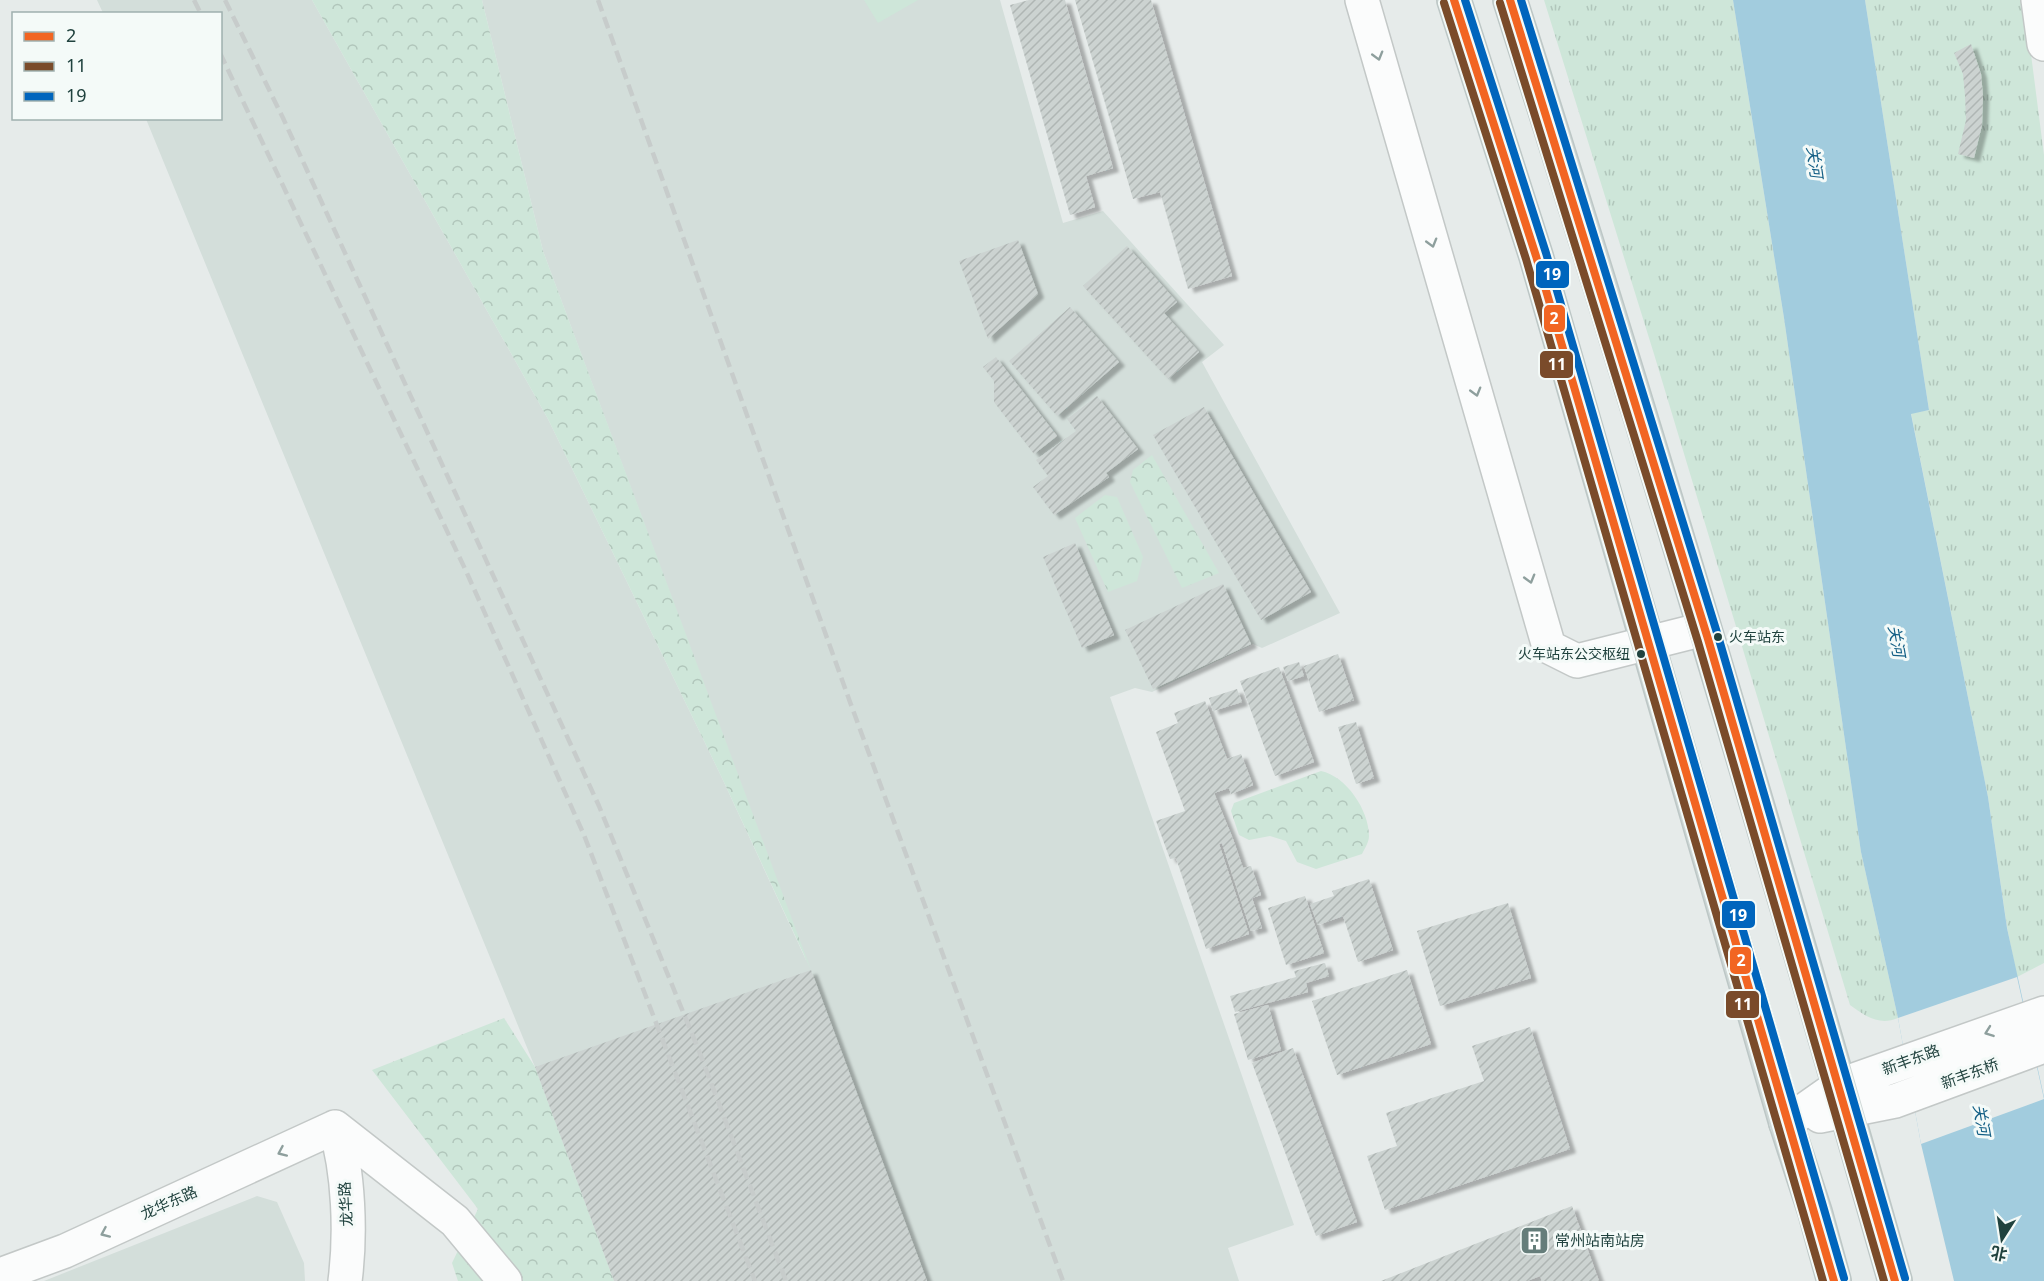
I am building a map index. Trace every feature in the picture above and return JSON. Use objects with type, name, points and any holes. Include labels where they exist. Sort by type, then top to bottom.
[{"type":"main road","points":[[1454,0],[1536,256],[1786,1123],[1815,1212],[1834,1281]]},
{"type":"main road","points":[[1510,0],[1587,240],[1704,629],[1895,1281]]},
{"type":"street","points":[[1362,0],[1550,647],[1577,661],[1704,629]]},
{"type":"street","points":[[2038,0],[2044,44]]},
{"type":"street","name":"新丰东路","points":[[1786,1123],[1843,1098],[1887,1068],[2044,1012]]},
{"type":"street","name":"新丰东桥","points":[[1843,1098],[1895,1101],[2044,1046]]},
{"type":"street","points":[[335,1127],[455,1221],[505,1281]]},
{"type":"street","name":"龙华东路","points":[[0,1275],[65,1251],[335,1127]]},
{"type":"street","name":"龙华路","points":[[335,1127],[342,1150],[349,1254],[345,1281]]},
{"type":"street","points":[[1815,1212],[1821,1281]]},
{"type":"shaded area","points":[[97,0],[312,0],[548,419],[722,778],[806,960],[543,251],[482,0],[1000,0],[1063,223],[1103,211],[1224,345],[1202,362],[1340,613],[1262,648],[1253,644],[1152,692],[1135,688],[1110,697],[1294,1225],[1228,1248],[1239,1281],[614,1281],[535,1067],[146,120],[222,120],[222,12],[103,12]]},
{"type":"shaded area","points":[[257,1196],[277,1202],[304,1263],[305,1281],[44,1281]]},
{"type":"green space","points":[[312,0],[482,0],[543,251],[811,970],[722,778],[548,419]]},
{"type":"green space","points":[[864,0],[918,0],[878,23]]},
{"type":"green space","points":[[1544,0],[1733,0],[1784,318],[1861,852],[1898,1018],[1885,1021],[1872,1019],[1850,1005],[1654,354]]},
{"type":"green space","points":[[1865,0],[2024,0],[2044,155],[2044,963],[2017,977],[2007,927],[1988,797],[1911,413],[1929,410]]},
{"type":"green space","points":[[1152,455],[1219,573],[1182,588],[1130,482],[1133,470]]},
{"type":"green space","points":[[1105,495],[1117,497],[1143,557],[1137,581],[1108,592],[1075,518]]},
{"type":"green space","points":[[1321,771],[1339,780],[1360,805],[1368,826],[1369,836],[1362,854],[1316,869],[1297,862],[1286,841],[1270,836],[1249,840],[1239,835],[1231,811],[1234,803]]},
{"type":"green space","points":[[504,1018],[535,1067],[614,1281],[458,1281],[452,1263],[478,1209],[372,1070]]},
{"type":"water","name":"关河","points":[[1733,0],[1865,0],[1929,410],[1911,414],[1988,797],[2007,928],[2044,1097],[2044,1281],[1954,1281],[1921,1144],[1898,1018],[1861,852],[1784,318]]},
{"type":"pier","points":[[2017,977],[2044,1099],[1921,1144],[1898,1018]]},
{"type":"building","points":[[1029,0],[1065,0],[1113,168],[1086,176],[1095,207],[1070,215],[1010,5]]},
{"type":"building","points":[[1075,0],[1151,0],[1232,276],[1188,289],[1160,192],[1133,199]]},
{"type":"building","points":[[1971,44],[1981,74],[1983,96],[1982,125],[1974,158],[1958,154],[1966,120],[1963,74],[1954,53]]},
{"type":"building","points":[[1018,240],[1038,294],[988,339],[959,261]]},
{"type":"building","points":[[1127,246],[1177,302],[1164,313],[1199,352],[1168,379],[1083,286]]},
{"type":"building","points":[[1070,307],[1119,362],[1057,416],[1009,361]]},
{"type":"building","points":[[996,357],[1057,436],[1034,454],[994,402],[994,381],[983,367]]},
{"type":"building","points":[[1097,396],[1138,449],[1106,473],[1109,477],[1054,515],[1033,487],[1048,476],[1036,460],[1076,431],[1067,419]]},
{"type":"building","points":[[1204,407],[1311,592],[1261,620],[1153,435]]},
{"type":"building","points":[[1075,543],[1114,635],[1082,648],[1043,557]]},
{"type":"building","points":[[1223,584],[1251,644],[1153,689],[1125,630]]},
{"type":"building","points":[[1338,654],[1354,700],[1319,712],[1304,666]]},
{"type":"building","points":[[1299,662],[1304,676],[1288,681],[1283,667]]},
{"type":"building","points":[[1279,667],[1314,762],[1275,776],[1240,681]]},
{"type":"building","points":[[1237,689],[1242,702],[1213,711],[1209,698]]},
{"type":"building","points":[[1205,701],[1227,759],[1241,754],[1253,785],[1231,794],[1229,788],[1214,793],[1243,868],[1251,866],[1261,895],[1252,898],[1262,928],[1251,931],[1222,843],[1219,844],[1249,934],[1206,949],[1176,858],[1170,859],[1156,821],[1185,811],[1156,732],[1178,723],[1174,713]]},
{"type":"building","points":[[1356,722],[1374,778],[1356,784],[1338,727]]},
{"type":"building","points":[[1369,879],[1393,950],[1358,962],[1343,916],[1318,925],[1310,904],[1334,896],[1332,891]]},
{"type":"building","points":[[1305,896],[1324,953],[1286,965],[1268,908]]},
{"type":"building","points":[[1508,903],[1531,978],[1440,1006],[1417,931]]},
{"type":"building","points":[[1325,963],[1329,976],[1306,983],[1308,992],[1235,1012],[1230,996],[1296,977],[1294,971]]},
{"type":"building","points":[[811,970],[927,1281],[614,1281],[535,1067]]},
{"type":"building","points":[[1407,970],[1431,1044],[1337,1075],[1312,1001]]},
{"type":"building","points":[[1268,1005],[1281,1050],[1248,1060],[1234,1014]]},
{"type":"building","points":[[1530,1027],[1570,1149],[1385,1210],[1367,1156],[1397,1146],[1386,1113],[1484,1081],[1472,1046]]},
{"type":"building","points":[[1293,1048],[1357,1222],[1316,1236],[1252,1063]]},
{"type":"building","name":"常州站南站房","points":[[1572,1206],[1599,1281],[1542,1281],[1540,1276],[1527,1281],[1381,1281]]},
{"type":"railway","points":[[194,0],[200,12]]},
{"type":"railway","points":[[225,0],[283,118],[599,806],[699,1051],[786,1281]]},
{"type":"railway","points":[[598,0],[850,702],[1063,1281]]},
{"type":"railway","points":[[222,57],[466,571],[584,835],[755,1281]]},
{"type":"transit line","name":"2","points":[[1454,0],[1536,256],[1834,1281]]},
{"type":"transit line","name":"19","points":[[1465,0],[1546,253],[1844,1278]]},
{"type":"transit line","name":"2","points":[[1510,0],[1708,639],[1895,1281]]},
{"type":"transit line","name":"19","points":[[1521,0],[1718,636],[1905,1278]]},
{"type":"transit line","name":"11","points":[[1444,3],[1526,259],[1823,1281]]},
{"type":"transit line","name":"11","points":[[1500,3],[1698,642],[1884,1281]]},
{"type":"place","name":"火车站东","points":[[1718,637]]},
{"type":"place","name":"火车站东公交枢纽","points":[[1641,654]]},
{"type":"place","name":"常州站南站房","points":[[1534,1241]]}]
